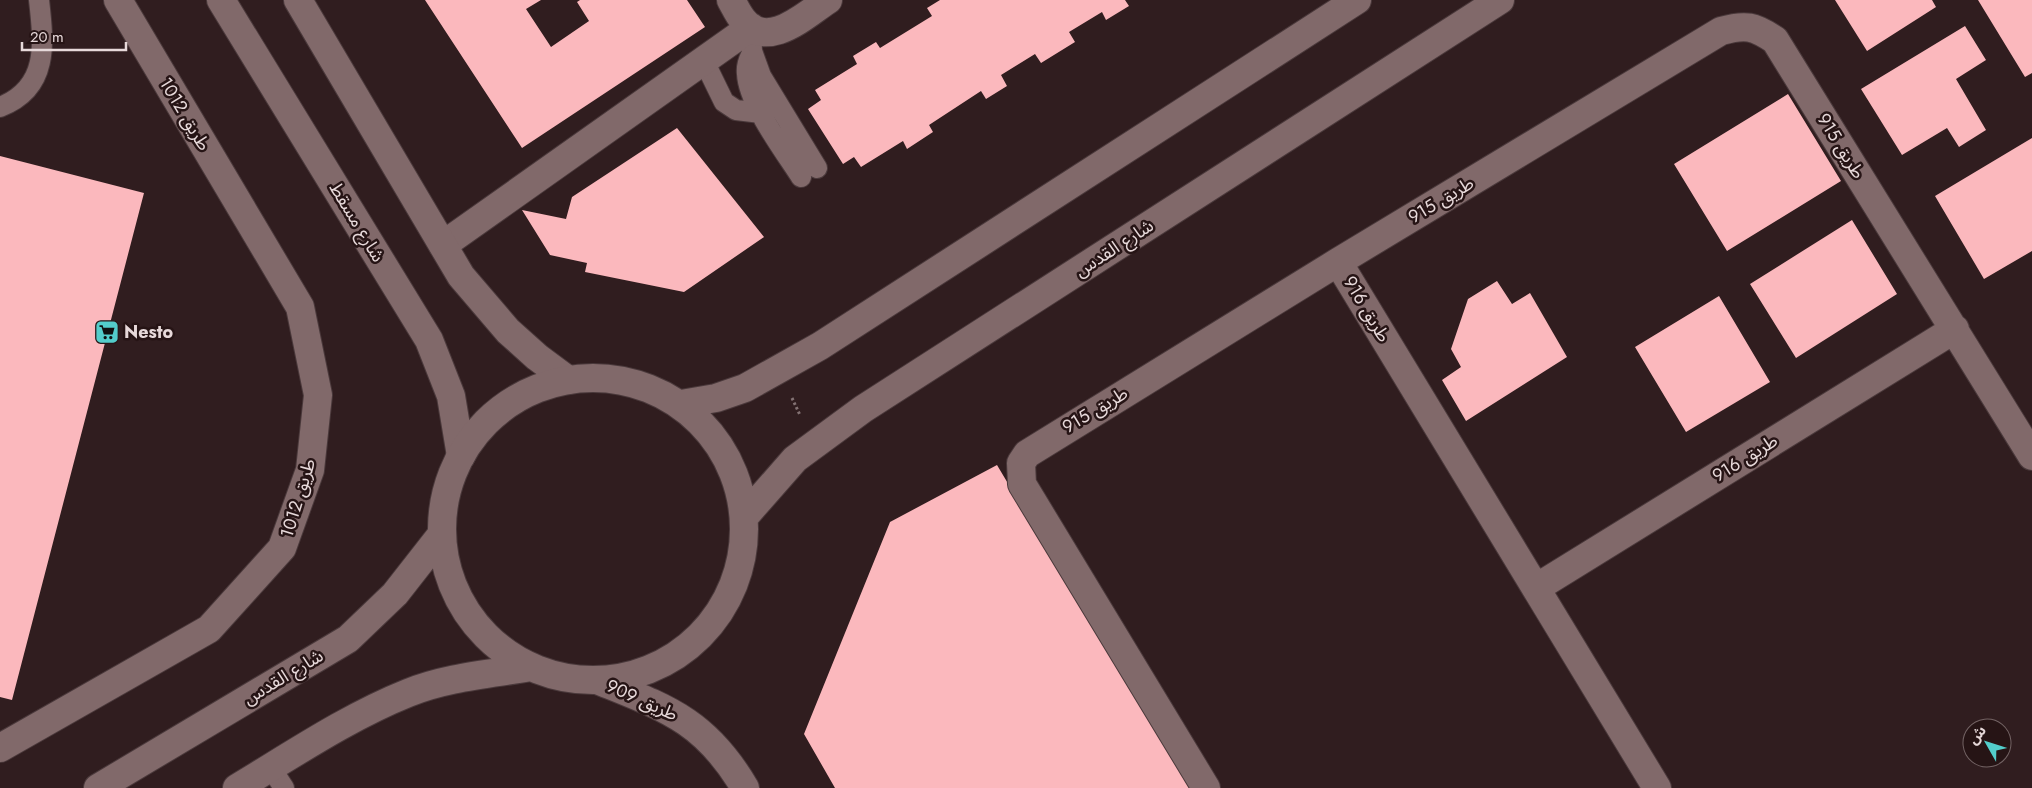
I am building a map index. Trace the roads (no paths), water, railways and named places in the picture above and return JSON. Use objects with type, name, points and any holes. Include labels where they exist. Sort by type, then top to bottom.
[{"type":"street","name":"طريق 1012","points":[[0,748],[209,629],[282,548],[310,470],[318,395],[300,307],[118,0]]},
{"type":"street","name":"شارع مسقط","points":[[221,0],[429,340],[451,396],[458,426],[461,456]]},
{"type":"street","points":[[298,0],[461,276],[508,331],[537,357],[568,380]]},
{"type":"street","points":[[731,0],[752,39]]},
{"type":"street","points":[[443,245],[704,61],[752,39],[759,32],[776,33],[828,0]]},
{"type":"street","points":[[681,404],[716,398],[745,388],[820,346],[1357,0]]},
{"type":"street","name":"شارع القدس","points":[[745,516],[795,459],[863,409],[1500,0]]},
{"type":"street","name":"طريق 915","points":[[1206,788],[1022,484],[1021,463],[1027,454],[1037,446],[1338,262],[1721,30],[1740,26],[1758,29],[1775,40],[2032,456]]},
{"type":"street","name":"طريق 916","points":[[1338,262],[1657,788]]},
{"type":"street","name":"طريق 916","points":[[1536,588],[1955,329]]},
{"type":"street","points":[[598,377],[627,381],[655,390],[681,404],[713,435],[735,473],[745,516],[742,557],[729,596],[706,630],[675,657],[638,674],[597,680],[564,678],[532,667],[503,650],[478,628],[459,600],[447,568],[442,534],[444,508],[450,481],[461,456],[481,428],[506,405],[536,389],[568,380],[598,377]]},
{"type":"street","name":"شارع القدس","points":[[98,788],[348,639],[395,594],[442,534]]},
{"type":"street","points":[[237,788],[278,778],[373,709],[409,692],[444,682],[532,667]]},
{"type":"street","name":"طريق 909","points":[[597,680],[665,708],[695,727],[721,752],[744,788]]},
{"type":"lane","points":[[0,107],[11,103],[26,91],[36,75],[42,58],[40,0]]},
{"type":"lane","points":[[752,39],[761,76],[809,173],[761,112],[749,87],[746,73],[752,39]]},
{"type":"lane","points":[[704,61],[724,102],[736,110],[761,112]]},
{"type":"place","name":"Nesto","points":[[107,332]]}]
